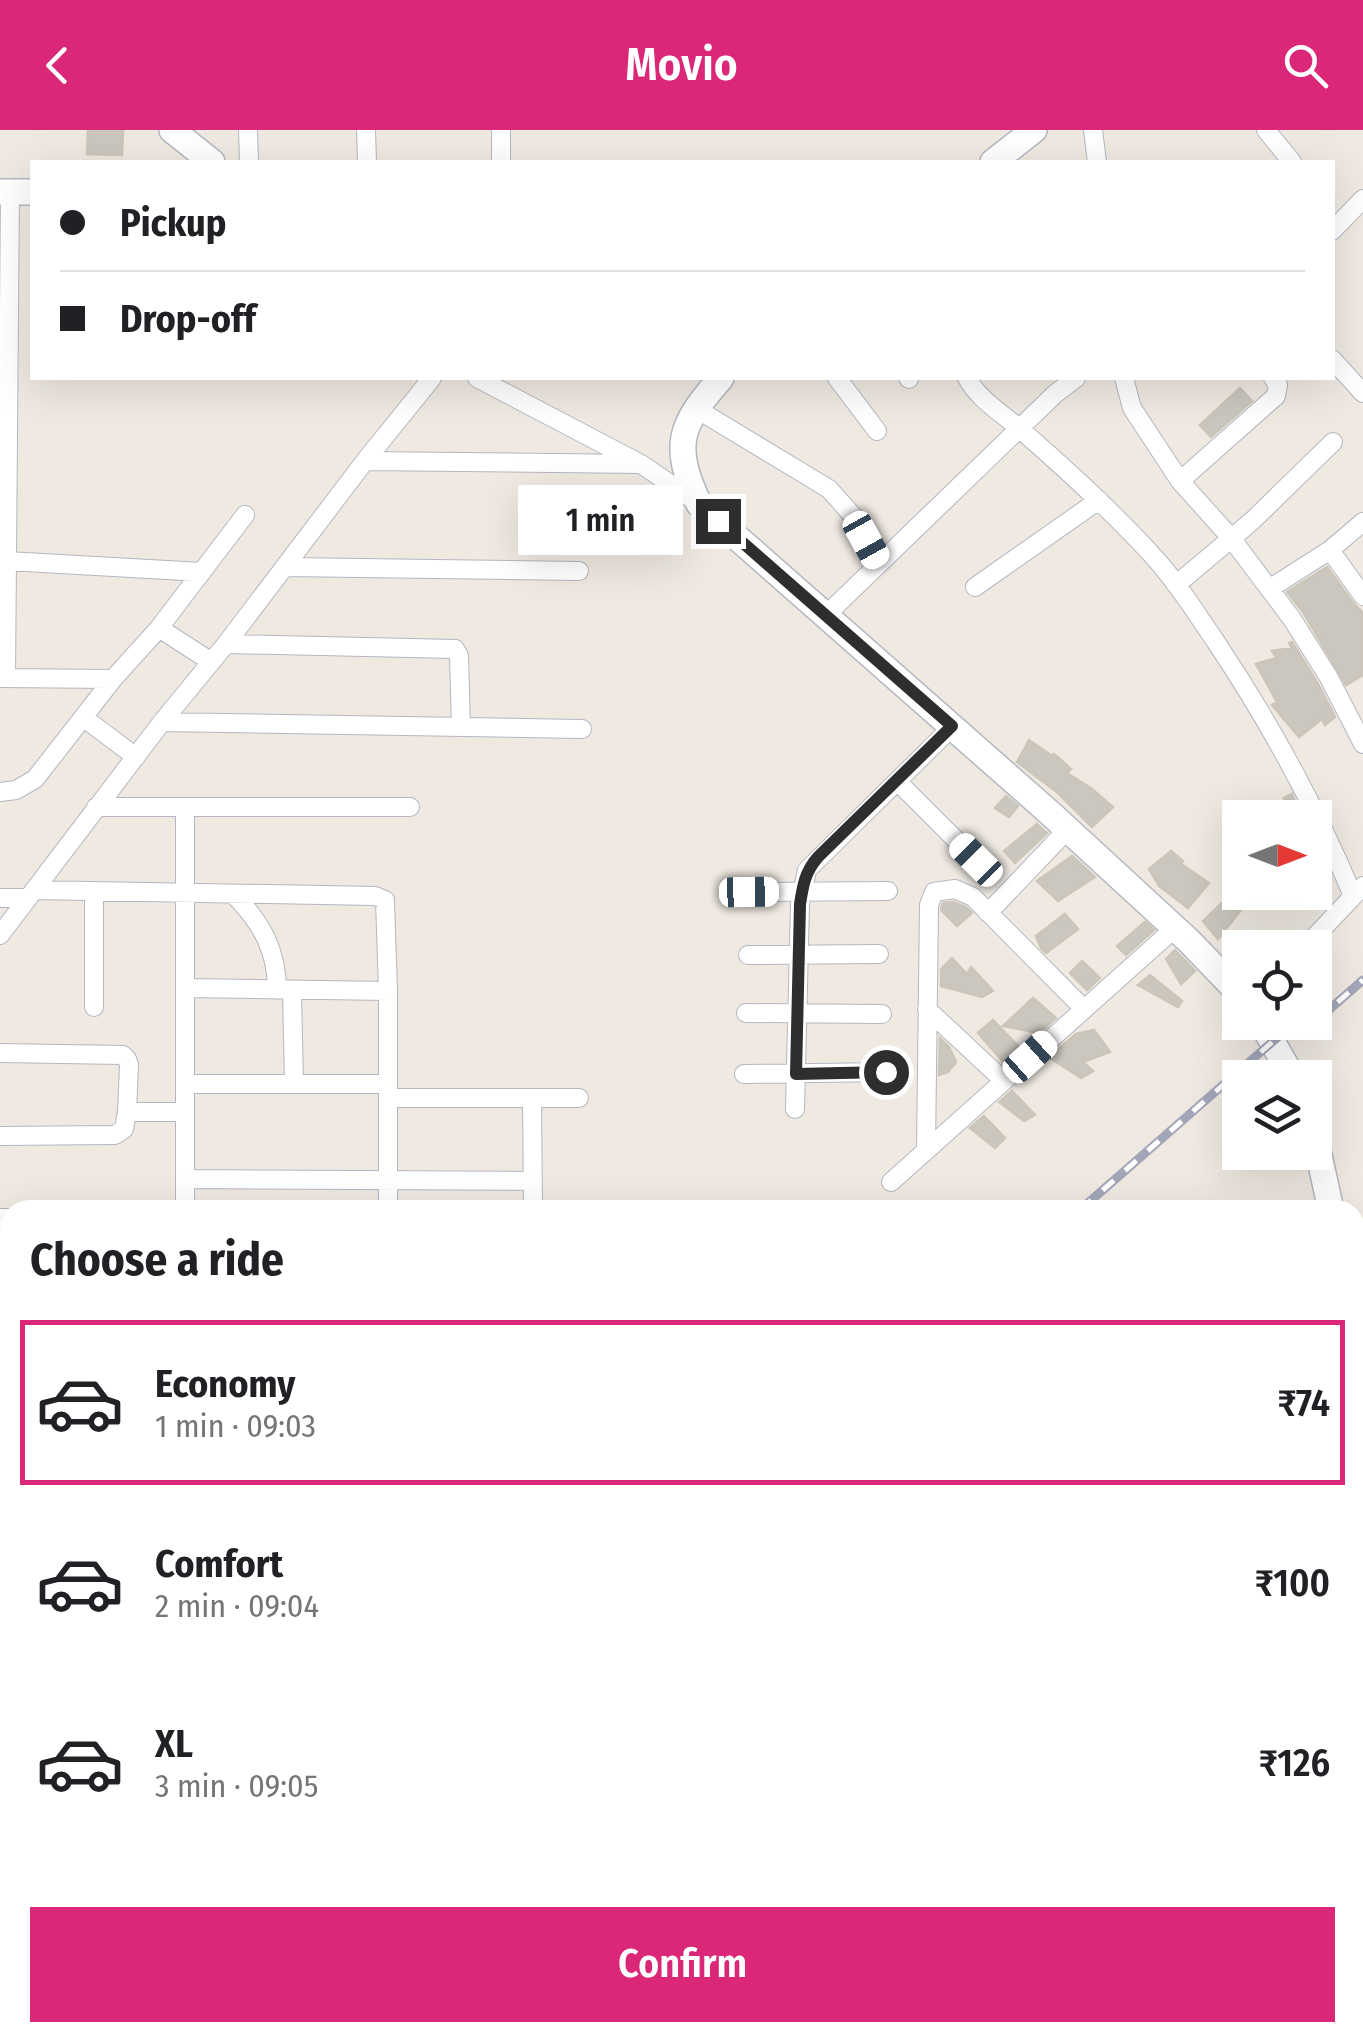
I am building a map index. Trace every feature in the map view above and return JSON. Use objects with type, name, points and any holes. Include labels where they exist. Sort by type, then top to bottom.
[{"type":"street","points":[[172,130],[210,160]]},
{"type":"street","points":[[248,130],[249,160]]},
{"type":"street","points":[[366,130],[367,160]]},
{"type":"street","points":[[501,130],[501,160]]},
{"type":"street","points":[[996,160],[1034,130]]},
{"type":"street","points":[[1093,130],[1097,160]]},
{"type":"street","points":[[1266,130],[1290,160]]},
{"type":"street","points":[[14,192],[4,400],[3,678],[114,679]]},
{"type":"street","points":[[1335,223],[1363,199]]},
{"type":"street","points":[[1335,362],[1363,393]]},
{"type":"street","points":[[0,934],[430,380]]},
{"type":"street","points":[[481,380],[642,464],[699,504],[1068,829],[1222,973]]},
{"type":"street","points":[[699,504],[688,481],[682,452],[684,436],[695,408],[719,380]]},
{"type":"street","points":[[838,380],[877,432]]},
{"type":"street","points":[[968,380],[982,398],[1099,500],[1156,559],[1229,662],[1292,766],[1358,891],[1321,930]]},
{"type":"street","points":[[825,616],[1073,380]]},
{"type":"street","points":[[1125,380],[1132,408],[1180,481],[1231,538],[1292,619],[1328,676],[1363,744]]},
{"type":"street","points":[[1180,481],[1276,396],[1278,385],[1274,380]]},
{"type":"street","points":[[695,408],[829,490],[854,517],[879,562]]},
{"type":"street","points":[[1176,585],[1252,521],[1333,442]]},
{"type":"street","points":[[365,461],[642,464]]},
{"type":"street","points":[[974,587],[1099,500]]},
{"type":"street","points":[[0,792],[16,790],[35,779],[159,628],[245,515]]},
{"type":"street","points":[[1269,589],[1330,550],[1363,522]]},
{"type":"street","points":[[5,549],[202,572]]},
{"type":"street","points":[[1330,550],[1363,596]]},
{"type":"street","points":[[286,567],[579,571]]},
{"type":"street","points":[[159,628],[210,661]]},
{"type":"street","points":[[226,644],[455,649],[459,656],[461,727]]},
{"type":"street","points":[[84,718],[136,757]]},
{"type":"street","points":[[162,722],[582,729]]},
{"type":"street","points":[[795,1109],[802,892],[807,870],[952,726]]},
{"type":"street","points":[[897,781],[976,860]]},
{"type":"street","points":[[96,807],[410,807]]},
{"type":"street","points":[[185,1200],[186,807]]},
{"type":"street","points":[[988,913],[1068,829]]},
{"type":"street","points":[[94,891],[94,1007]]},
{"type":"street","points":[[0,898],[94,891],[381,897],[387,906],[388,1200]]},
{"type":"street","points":[[749,892],[888,891]]},
{"type":"street","points":[[926,1151],[928,905],[934,892],[966,892],[1084,1009]]},
{"type":"street","points":[[234,895],[252,913],[274,954],[285,990],[294,1084]]},
{"type":"street","points":[[890,1182],[1175,928]]},
{"type":"street","points":[[748,955],[879,954]]},
{"type":"street","points":[[185,988],[388,991]]},
{"type":"street","points":[[927,1009],[1004,1081]]},
{"type":"street","points":[[746,1013],[882,1014]]},
{"type":"street","points":[[0,1052],[123,1055],[128,1065],[124,1129],[115,1134],[0,1136]]},
{"type":"street","points":[[744,1074],[886,1072]]},
{"type":"street","points":[[185,1084],[294,1084],[578,1098]]},
{"type":"street","points":[[532,1098],[533,1200]]},
{"type":"street","points":[[127,1112],[185,1112]]},
{"type":"street","points":[[1322,1170],[1328,1200]]},
{"type":"street","points":[[185,1179],[533,1182]]},
{"type":"building","points":[[88,130],[123,130],[122,155],[87,154]]},
{"type":"building","points":[[1240,388],[1252,401],[1211,437],[1200,425]]},
{"type":"building","points":[[1327,567],[1363,613],[1363,675],[1346,685],[1287,592]]},
{"type":"building","points":[[1292,642],[1335,717],[1325,725],[1322,719],[1299,737],[1272,705],[1277,702],[1256,664],[1276,658],[1272,651],[1292,648]]},
{"type":"building","points":[[1029,740],[1054,754],[1071,769],[1067,773],[1113,807],[1092,827],[1057,792],[1017,762]]},
{"type":"building","points":[[1006,796],[1018,806],[1009,817],[995,808]]},
{"type":"building","points":[[1037,824],[1047,833],[1015,863],[1004,851]]},
{"type":"building","points":[[1171,851],[1183,861],[1181,864],[1209,883],[1188,908],[1159,886],[1149,869]]},
{"type":"building","points":[[1072,856],[1095,877],[1058,901],[1037,881]]},
{"type":"building","points":[[953,902],[972,913],[957,926],[941,910],[943,903]]},
{"type":"building","points":[[1222,903],[1222,910],[1241,910],[1218,939],[1203,921]]},
{"type":"building","points":[[1065,914],[1078,929],[1046,953],[1036,936]]},
{"type":"building","points":[[1145,922],[1154,930],[1126,955],[1117,946]]},
{"type":"building","points":[[1175,950],[1195,971],[1181,984],[1166,959]]},
{"type":"building","points":[[952,958],[967,974],[971,967],[993,991],[982,997],[941,986],[941,969]]},
{"type":"building","points":[[1082,961],[1100,978],[1087,990],[1070,973]]},
{"type":"building","points":[[1150,975],[1182,1001],[1178,1007],[1138,985]]},
{"type":"building","points":[[1033,998],[1056,1018],[1039,1033],[1003,1026]]},
{"type":"building","points":[[993,1020],[1019,1047],[1004,1063],[978,1033]]},
{"type":"building","points":[[1094,1030],[1110,1052],[1083,1062],[1093,1071],[1081,1078],[1049,1057],[1076,1034]]},
{"type":"building","points":[[940,1038],[956,1062],[948,1072],[939,1075]]},
{"type":"building","points":[[1012,1091],[1035,1115],[1024,1121],[999,1102]]},
{"type":"building","points":[[984,1116],[1005,1138],[995,1148],[970,1128]]},
{"type":"railway","points":[[1332,1007],[1363,980]]},
{"type":"railway","points":[[1091,1200],[1274,1040]]},
{"type":"route","points":[[718,521],[952,726],[818,857],[807,870],[803,886],[796,1074],[886,1072]]}]
